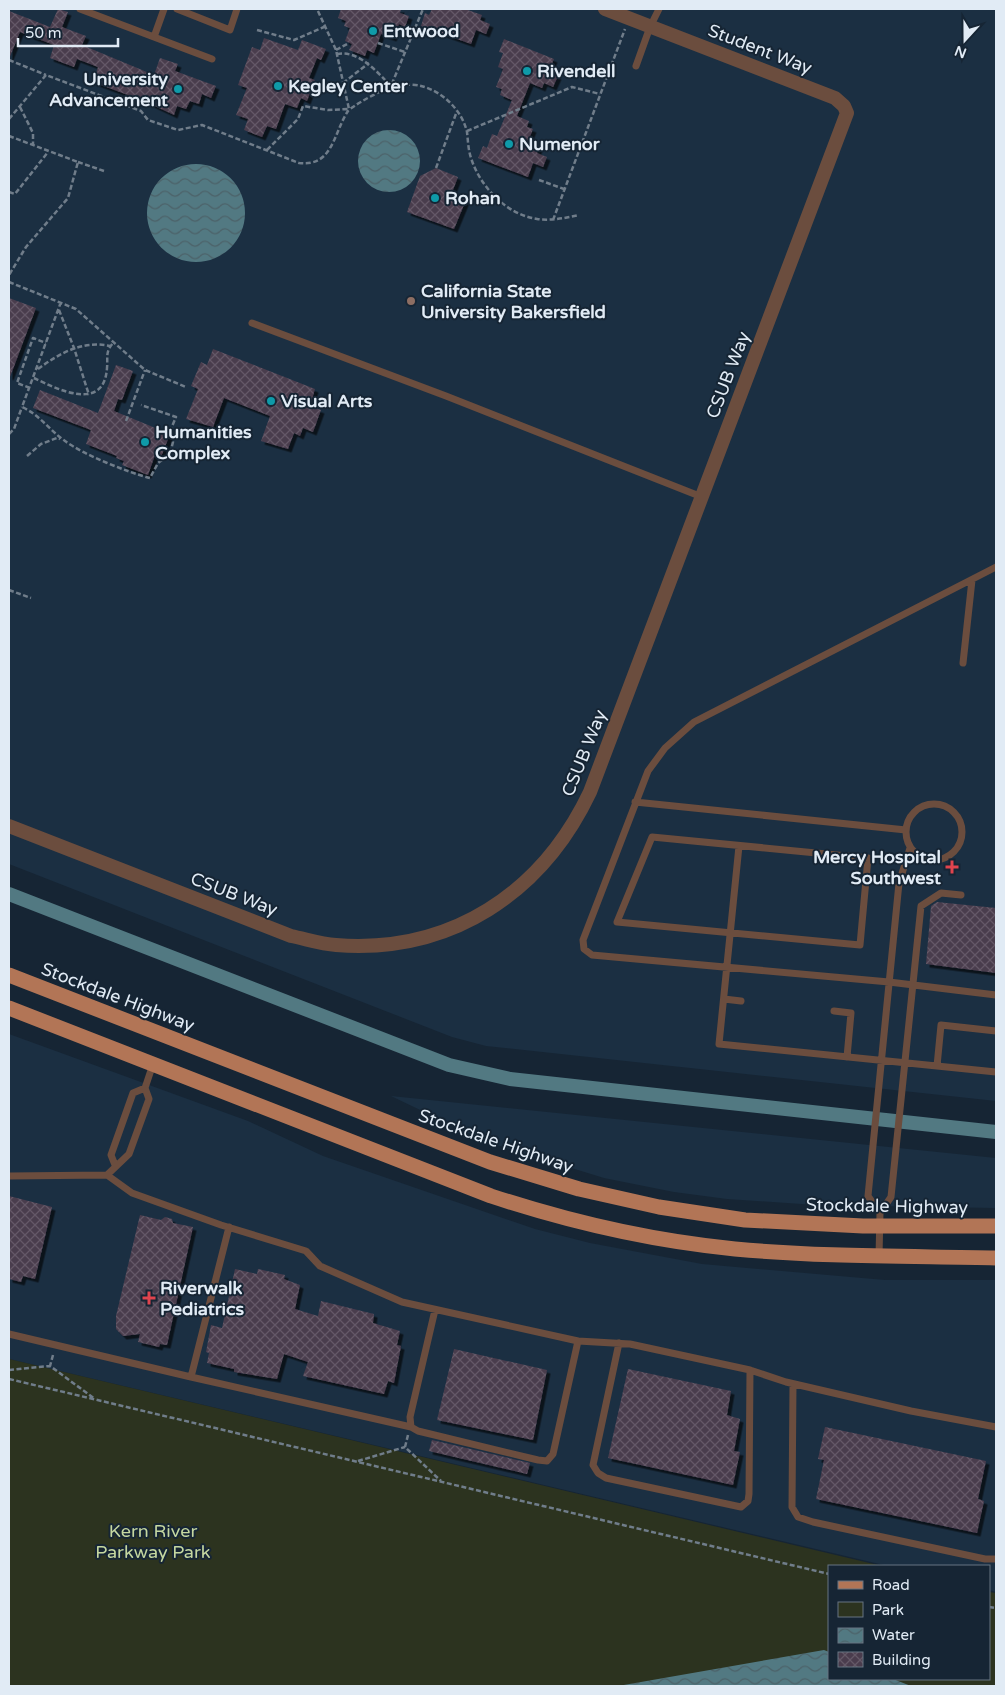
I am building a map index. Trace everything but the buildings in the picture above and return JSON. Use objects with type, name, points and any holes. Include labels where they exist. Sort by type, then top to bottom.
[{"type":"main road","name":"Stockdale Highway","points":[[9,975],[490,1162],[545,1180],[632,1202],[718,1216],[793,1224],[880,1219],[996,1226]]},
{"type":"main road","points":[[9,1008],[491,1196],[564,1218],[696,1244],[804,1254],[996,1258]]},
{"type":"street","name":"Student Way","points":[[604,9],[835,98],[844,106]]},
{"type":"street","name":"CSUB Way","points":[[9,826],[291,936],[336,945],[378,944],[438,933],[492,908],[520,887],[558,848],[578,817],[590,792],[846,119],[847,113],[844,106]]},
{"type":"lane","points":[[80,9],[212,59]]},
{"type":"lane","points":[[154,37],[164,9]]},
{"type":"lane","points":[[177,9],[230,30],[237,9]]},
{"type":"lane","points":[[636,66],[650,27],[660,9]]},
{"type":"lane","points":[[252,323],[702,496]]},
{"type":"lane","points":[[996,567],[694,722],[665,748],[648,772],[635,802],[583,940],[584,949],[592,955],[911,984],[996,995]]},
{"type":"lane","points":[[963,663],[972,580]]},
{"type":"lane","points":[[635,802],[906,830]]},
{"type":"lane","points":[[880,1256],[880,1219],[868,1196],[899,883],[910,848],[906,830],[913,813],[921,807],[938,804],[955,813],[962,829],[958,847],[944,859],[925,859],[910,848]]},
{"type":"lane","points":[[652,838],[740,846],[868,858],[860,945],[617,922],[652,838]]},
{"type":"lane","points":[[740,846],[719,1044],[996,1072]]},
{"type":"lane","points":[[880,1219],[892,1197],[911,984],[921,906],[941,893],[960,895]]},
{"type":"lane","points":[[724,999],[741,1001]]},
{"type":"lane","points":[[834,1011],[852,1013],[847,1057]]},
{"type":"lane","points":[[937,1066],[941,1025],[996,1031]]},
{"type":"lane","points":[[107,1175],[115,1165],[129,1154],[149,1099],[145,1088],[153,1064]]},
{"type":"lane","points":[[115,1165],[111,1155],[133,1093],[145,1088]]},
{"type":"lane","points":[[9,1176],[107,1175],[132,1193],[229,1227],[306,1250],[320,1266],[402,1302],[578,1341],[630,1344],[750,1370],[793,1384],[910,1411],[996,1427]]},
{"type":"lane","points":[[190,1377],[229,1227]]},
{"type":"lane","points":[[411,1427],[410,1417],[435,1310]]},
{"type":"lane","points":[[9,1334],[411,1427],[418,1431],[547,1461],[553,1454],[578,1341]]},
{"type":"lane","points":[[619,1343],[593,1465],[598,1473],[606,1478],[741,1507],[748,1501],[750,1494],[750,1370]]},
{"type":"lane","points":[[793,1384],[792,1507],[798,1517],[813,1522],[985,1559],[996,1559]]},
{"type":"path","points":[[9,60],[141,111],[148,120],[178,130],[202,125],[298,163],[311,165],[321,160],[329,150],[349,109],[336,50],[324,27],[318,10],[325,9]]},
{"type":"path","points":[[391,86],[423,9]]},
{"type":"path","points":[[257,30],[294,40],[324,27]]},
{"type":"path","points":[[553,220],[625,28]]},
{"type":"path","points":[[336,50],[349,43]]},
{"type":"path","points":[[378,43],[405,52]]},
{"type":"path","points":[[337,54],[342,53],[369,63],[391,86]]},
{"type":"path","points":[[343,83],[369,63]]},
{"type":"path","points":[[9,119],[46,75]]},
{"type":"path","points":[[266,150],[298,119],[303,106],[328,110],[349,109],[391,86],[419,85],[439,92],[457,111],[466,131],[470,156],[479,179],[498,201],[536,219],[553,220],[578,215]]},
{"type":"path","points":[[466,131],[572,87],[600,94]]},
{"type":"path","points":[[20,107],[33,133],[33,145]]},
{"type":"path","points":[[436,168],[457,111]]},
{"type":"path","points":[[9,136],[48,152],[104,171]]},
{"type":"path","points":[[9,192],[15,194],[48,152]]},
{"type":"path","points":[[9,275],[26,247],[68,198],[78,162]]},
{"type":"path","points":[[539,180],[564,189]]},
{"type":"path","points":[[9,282],[76,309],[145,370],[186,388]]},
{"type":"path","points":[[9,434],[14,429],[61,302]]},
{"type":"path","points":[[59,310],[89,395]]},
{"type":"path","points":[[30,388],[17,383],[34,338],[47,343]]},
{"type":"path","points":[[34,378],[68,392],[89,395],[102,385],[107,367],[106,353],[113,343]]},
{"type":"path","points":[[37,370],[74,348],[97,344],[110,346]]},
{"type":"path","points":[[126,421],[145,370]]},
{"type":"path","points":[[22,407],[42,419],[64,440],[80,451],[152,478],[158,463],[170,454],[173,442],[170,431],[176,417],[141,405]]},
{"type":"path","points":[[27,456],[33,449],[50,440],[56,438],[64,440]]},
{"type":"path","points":[[9,590],[31,598]]},
{"type":"path","points":[[50,1366],[53,1354]]},
{"type":"path","points":[[9,1370],[50,1366],[96,1400]]},
{"type":"path","points":[[9,1379],[828,1574]]},
{"type":"path","points":[[405,1447],[411,1427]]},
{"type":"path","points":[[357,1462],[405,1447]]},
{"type":"path","points":[[405,1447],[442,1482]]},
{"type":"shaded area","name":"California State University Bakersfield","points":[[9,9],[996,9],[996,1101],[486,1046],[452,1037],[9,864]]},
{"type":"shaded area","points":[[9,1034],[248,1121],[323,1156],[535,1229],[590,1243],[702,1264],[885,1280],[996,1280],[996,1592],[990,1590],[990,1565],[884,1565],[9,1359]]},
{"type":"shaded area","points":[[391,1096],[996,1158],[996,1208],[816,1205],[727,1199],[674,1192],[604,1178],[487,1142]]},
{"type":"green space","name":"Kern River Parkway Park","points":[[9,1359],[878,1565],[828,1565],[828,1680],[990,1680],[990,1592],[996,1593],[996,1686],[9,1686]]},
{"type":"water","points":[[389,130],[401,132],[411,139],[418,149],[420,161],[418,173],[411,183],[401,190],[389,192],[377,190],[367,183],[360,173],[358,161],[360,149],[367,139],[377,132]]},
{"type":"water","points":[[196,164],[206,165],[223,172],[237,186],[244,203],[244,223],[237,240],[223,254],[206,261],[196,262],[186,261],[169,254],[155,240],[148,223],[147,213],[148,203],[155,186],[169,172],[186,165]]},
{"type":"water","points":[[824,1650],[828,1652],[828,1680],[896,1680],[911,1686],[618,1686]]},
{"type":"waterway","points":[[9,894],[449,1065],[510,1079],[996,1132]]},
{"type":"place","name":"Entwood","points":[[373,31]]},
{"type":"place","name":"Rivendell","points":[[527,71]]},
{"type":"place","name":"Kegley Center","points":[[278,86]]},
{"type":"place","name":"University Advancement","points":[[178,89]]},
{"type":"place","name":"Numenor","points":[[509,144]]},
{"type":"place","name":"Rohan","points":[[435,198]]},
{"type":"place","name":"California State University Bakersfield","points":[[411,301]]},
{"type":"place","name":"Visual Arts","points":[[271,401]]},
{"type":"place","name":"Humanities Complex","points":[[145,442]]},
{"type":"place","name":"Mercy Hospital Southwest","points":[[952,867]]},
{"type":"place","name":"Riverwalk Pediatrics","points":[[149,1298]]}]
